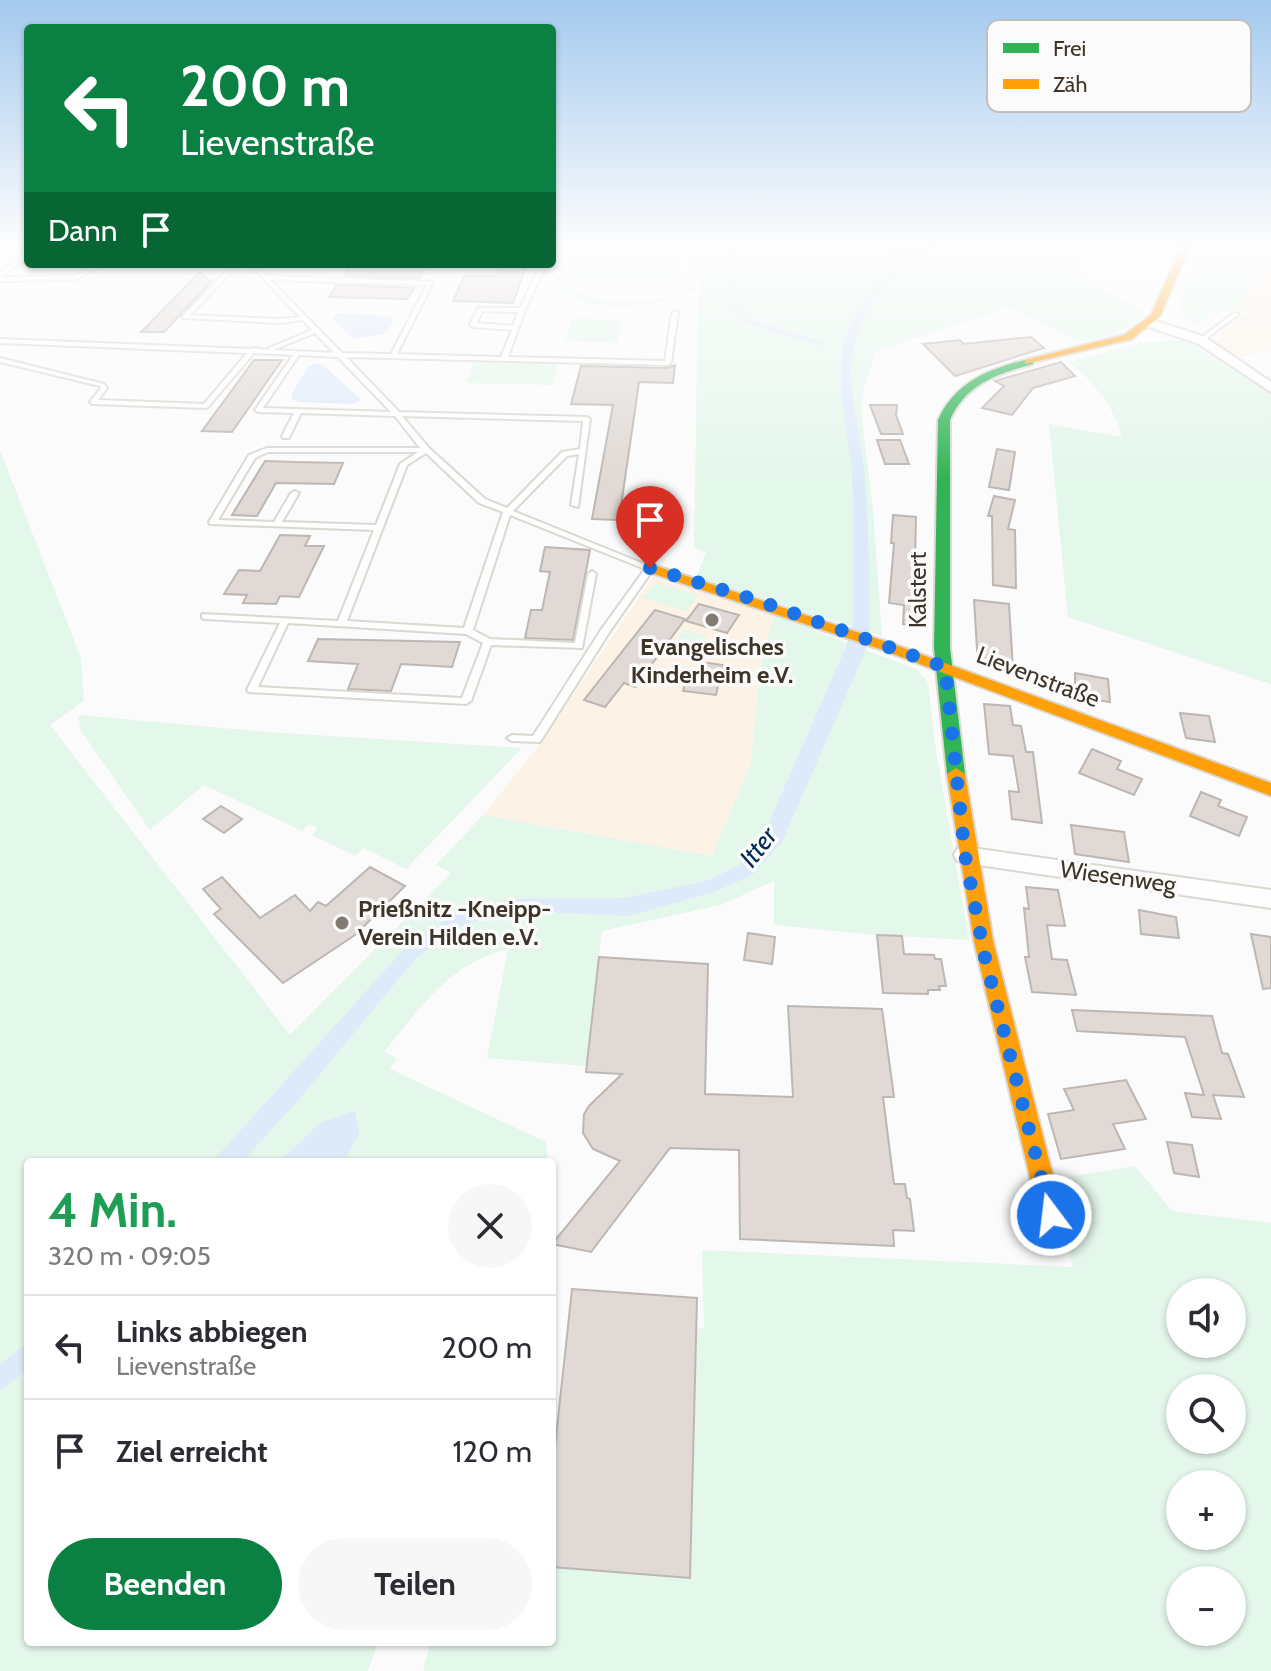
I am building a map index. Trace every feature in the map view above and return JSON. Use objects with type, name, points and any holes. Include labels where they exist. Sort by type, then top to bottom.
[{"type":"street","name":"Kalstert","points":[[1051,1215],[988,974],[965,855],[945,667],[942,514],[947,409],[954,397],[981,377],[1001,369],[1128,337],[1148,324]]},
{"type":"street","points":[[1153,324],[1201,340],[1271,388]]},
{"type":"street","name":"Lievenstraße","points":[[650,568],[945,667],[1271,790]]},
{"type":"street","name":"Wiesenweg","points":[[965,855],[1271,899]]},
{"type":"lane","points":[[309,324],[398,415],[426,450],[482,501],[650,568],[536,740],[512,738]]},
{"type":"lane","points":[[394,355],[410,324]]},
{"type":"lane","points":[[473,324],[515,328]]},
{"type":"lane","points":[[504,358],[517,324]]},
{"type":"lane","points":[[0,341],[340,355],[668,363],[673,324]]},
{"type":"lane","points":[[1201,340],[1223,324]]},
{"type":"lane","points":[[269,350],[315,331]]},
{"type":"lane","points":[[0,360],[102,385],[104,388],[93,402],[206,406],[253,350]]},
{"type":"lane","points":[[298,352],[258,410],[587,419],[575,505]]},
{"type":"lane","points":[[286,436],[298,412]]},
{"type":"lane","points":[[379,528],[213,522],[252,457],[267,450],[426,450]]},
{"type":"lane","points":[[341,625],[404,464],[426,450]]},
{"type":"lane","points":[[468,631],[507,512],[565,454],[583,451]]},
{"type":"lane","points":[[276,525],[295,493]]},
{"type":"lane","points":[[205,616],[284,623],[468,631],[488,642],[579,646],[592,574]]},
{"type":"lane","points":[[284,623],[252,690],[466,701],[488,642]]},
{"type":"shaded area","points":[[1226,324],[1271,324],[1271,350],[1237,358],[1216,343]]},
{"type":"shaded area","points":[[653,577],[774,615],[760,667],[751,763],[712,856],[483,815],[535,750]]},
{"type":"green space","points":[[570,324],[621,324],[617,343],[565,341]]},
{"type":"green space","points":[[698,324],[958,324],[876,352],[863,391],[861,412],[873,511],[882,636],[696,578],[706,552],[694,548]]},
{"type":"green space","points":[[1044,324],[1133,324],[1109,335],[1082,342]]},
{"type":"green space","points":[[1186,340],[1271,394],[1271,684],[1068,617],[1049,424],[1122,437],[1102,395],[1069,362],[1140,343]]},
{"type":"green space","points":[[474,362],[558,365],[552,385],[466,383]]},
{"type":"green space","points":[[0,450],[81,658],[84,701],[50,725],[290,1035],[451,873],[436,865],[483,815],[712,856],[751,763],[760,667],[774,615],[918,670],[928,683],[936,751],[969,940],[774,925],[774,881],[720,905],[602,931],[586,1066],[487,1058],[508,949],[488,955],[438,989],[384,1052],[397,1058],[390,1069],[546,1142],[548,1158],[24,1158],[24,1646],[377,1646],[368,1671],[0,1671]]},
{"type":"green space","points":[[656,583],[698,595],[686,611],[643,598]]},
{"type":"green space","points":[[684,630],[707,636],[698,656],[665,658]]},
{"type":"green space","points":[[78,715],[267,732],[522,748],[406,869],[364,848],[355,856],[312,835],[318,828],[309,824],[302,831],[204,785],[150,830],[81,731]]},
{"type":"green space","points":[[1135,1166],[1172,1211],[1271,1223],[1271,1671],[423,1671],[430,1646],[556,1646],[556,1560],[696,1329],[704,1328],[702,1250],[1073,1267],[1053,1193],[1072,1191],[1068,1177]]},
{"type":"water","points":[[338,324],[392,324],[385,334],[354,339]]},
{"type":"water","name":"Itter","points":[[862,324],[852,358],[851,379],[866,490],[870,629],[864,655],[782,842],[752,875],[714,892],[629,916],[510,911],[462,926],[417,957],[295,1104],[246,1158],[216,1158],[404,949],[456,913],[508,899],[624,898],[706,881],[738,866],[763,836],[845,649],[853,623],[852,471],[841,396],[842,350],[849,325]]},
{"type":"water","points":[[322,364],[361,400],[352,404],[299,402],[292,399],[292,393],[309,366]]},
{"type":"water","points":[[355,1111],[359,1134],[345,1158],[283,1158],[320,1123]]},
{"type":"water","points":[[24,1345],[24,1372],[0,1391],[0,1365]]},
{"type":"building","points":[[149,324],[172,324],[164,332],[141,332]]},
{"type":"building","points":[[1031,337],[1044,348],[955,376],[923,344],[960,340],[964,344]]},
{"type":"building","points":[[254,360],[282,360],[232,432],[202,431]]},
{"type":"building","points":[[1061,362],[1075,376],[1033,388],[1012,415],[982,408],[1004,386],[995,381]]},
{"type":"building","points":[[675,365],[673,383],[639,382],[619,520],[592,519],[613,405],[571,404],[581,366],[668,368]]},
{"type":"building","points":[[870,405],[897,405],[896,415],[903,434],[881,434]]},
{"type":"building","points":[[877,440],[900,440],[909,464],[885,464]]},
{"type":"building","points":[[997,449],[1015,452],[1009,490],[989,487]]},
{"type":"building","points":[[265,461],[343,463],[334,484],[276,483],[257,516],[232,515]]},
{"type":"building","points":[[994,496],[1015,500],[1008,529],[1015,530],[1016,588],[993,585],[992,516],[988,516]]},
{"type":"building","points":[[893,515],[916,517],[915,560],[918,561],[917,573],[921,574],[922,626],[903,624],[904,605],[889,603]]},
{"type":"building","points":[[280,535],[310,536],[305,546],[324,546],[299,597],[280,596],[276,604],[243,603],[247,595],[224,594],[239,570],[260,571]]},
{"type":"building","points":[[545,547],[590,550],[573,640],[525,638],[531,610],[542,610],[550,572],[540,571]]},
{"type":"building","points":[[974,600],[1009,604],[1013,669],[978,665]]},
{"type":"building","name":"Evangelisches Kinderheim e.V.","points":[[699,604],[739,615],[727,633],[686,621]]},
{"type":"building","points":[[655,610],[685,619],[635,687],[624,683],[605,707],[584,700]]},
{"type":"building","points":[[318,639],[460,642],[452,667],[401,664],[391,691],[348,689],[358,664],[308,661]]},
{"type":"building","points":[[701,662],[723,665],[716,695],[683,691],[689,670],[699,671]]},
{"type":"building","points":[[1075,673],[1108,679],[1110,702],[1075,697]]},
{"type":"building","points":[[984,704],[1010,706],[1013,725],[1021,726],[1026,752],[1033,752],[1042,823],[1012,819],[1009,791],[1019,792],[1013,756],[989,754]]},
{"type":"building","points":[[1180,713],[1209,716],[1215,742],[1186,738]]},
{"type":"building","points":[[1092,749],[1121,761],[1117,769],[1142,779],[1134,795],[1079,773]]},
{"type":"building","points":[[1201,792],[1221,800],[1218,806],[1247,817],[1239,836],[1190,816]]},
{"type":"building","points":[[221,806],[242,819],[224,833],[203,819]]},
{"type":"building","points":[[1071,825],[1124,832],[1129,862],[1075,854]]},
{"type":"building","name":"Prießnitz -Kneipp- Verein Hilden e.V.","points":[[370,867],[405,886],[355,935],[283,983],[214,914],[221,909],[203,889],[222,877],[260,918],[295,895],[310,911],[318,902],[326,906]]},
{"type":"building","points":[[1026,887],[1058,890],[1065,926],[1047,925],[1052,959],[1067,960],[1076,995],[1032,992],[1025,957],[1029,957],[1024,908],[1029,909]]},
{"type":"building","points":[[1139,910],[1176,917],[1179,938],[1141,934]]},
{"type":"building","points":[[748,933],[775,937],[772,964],[744,960]]},
{"type":"building","points":[[1251,934],[1271,937],[1271,988],[1263,989]]},
{"type":"building","points":[[877,935],[902,936],[904,954],[934,955],[935,959],[941,959],[946,986],[939,986],[940,990],[928,990],[928,994],[883,993]]},
{"type":"building","points":[[599,957],[708,964],[705,1094],[793,1097],[788,1006],[882,1009],[894,1097],[883,1097],[894,1184],[905,1184],[914,1231],[893,1230],[894,1246],[740,1239],[739,1150],[670,1148],[591,1252],[556,1245],[556,1239],[620,1161],[593,1149],[583,1133],[584,1114],[589,1106],[622,1074],[586,1072]]},
{"type":"building","points":[[1072,1010],[1212,1016],[1222,1053],[1228,1054],[1244,1097],[1213,1095],[1221,1119],[1192,1117],[1185,1093],[1204,1095],[1185,1037],[1077,1031]]},
{"type":"building","points":[[1126,1080],[1146,1119],[1113,1124],[1125,1149],[1061,1159],[1048,1114],[1074,1110],[1064,1089]]},
{"type":"building","points":[[1167,1142],[1192,1145],[1199,1177],[1174,1173]]},
{"type":"building","points":[[572,1289],[697,1298],[690,1578],[556,1567],[556,1437]]},
{"type":"waterway","points":[[756,324],[822,344]]},
{"type":"traffic: fast","points":[[956,774],[942,648],[944,420],[950,407],[967,387],[990,374],[1029,362]]},
{"type":"traffic: slow","points":[[1029,362],[1128,337],[1145,324]]},
{"type":"traffic: slow","points":[[650,568],[885,646],[1271,790]]},
{"type":"traffic: slow","points":[[956,774],[984,941],[1051,1215]]},
{"type":"place","name":"Evangelisches Kinderheim e.V.","points":[[712,620]]},
{"type":"place","name":"Prießnitz -Kneipp- Verein Hilden e.V.","points":[[342,923]]},
{"type":"route","points":[[650,568],[756,600],[945,667],[965,855],[1014,1081],[1051,1215]]}]
